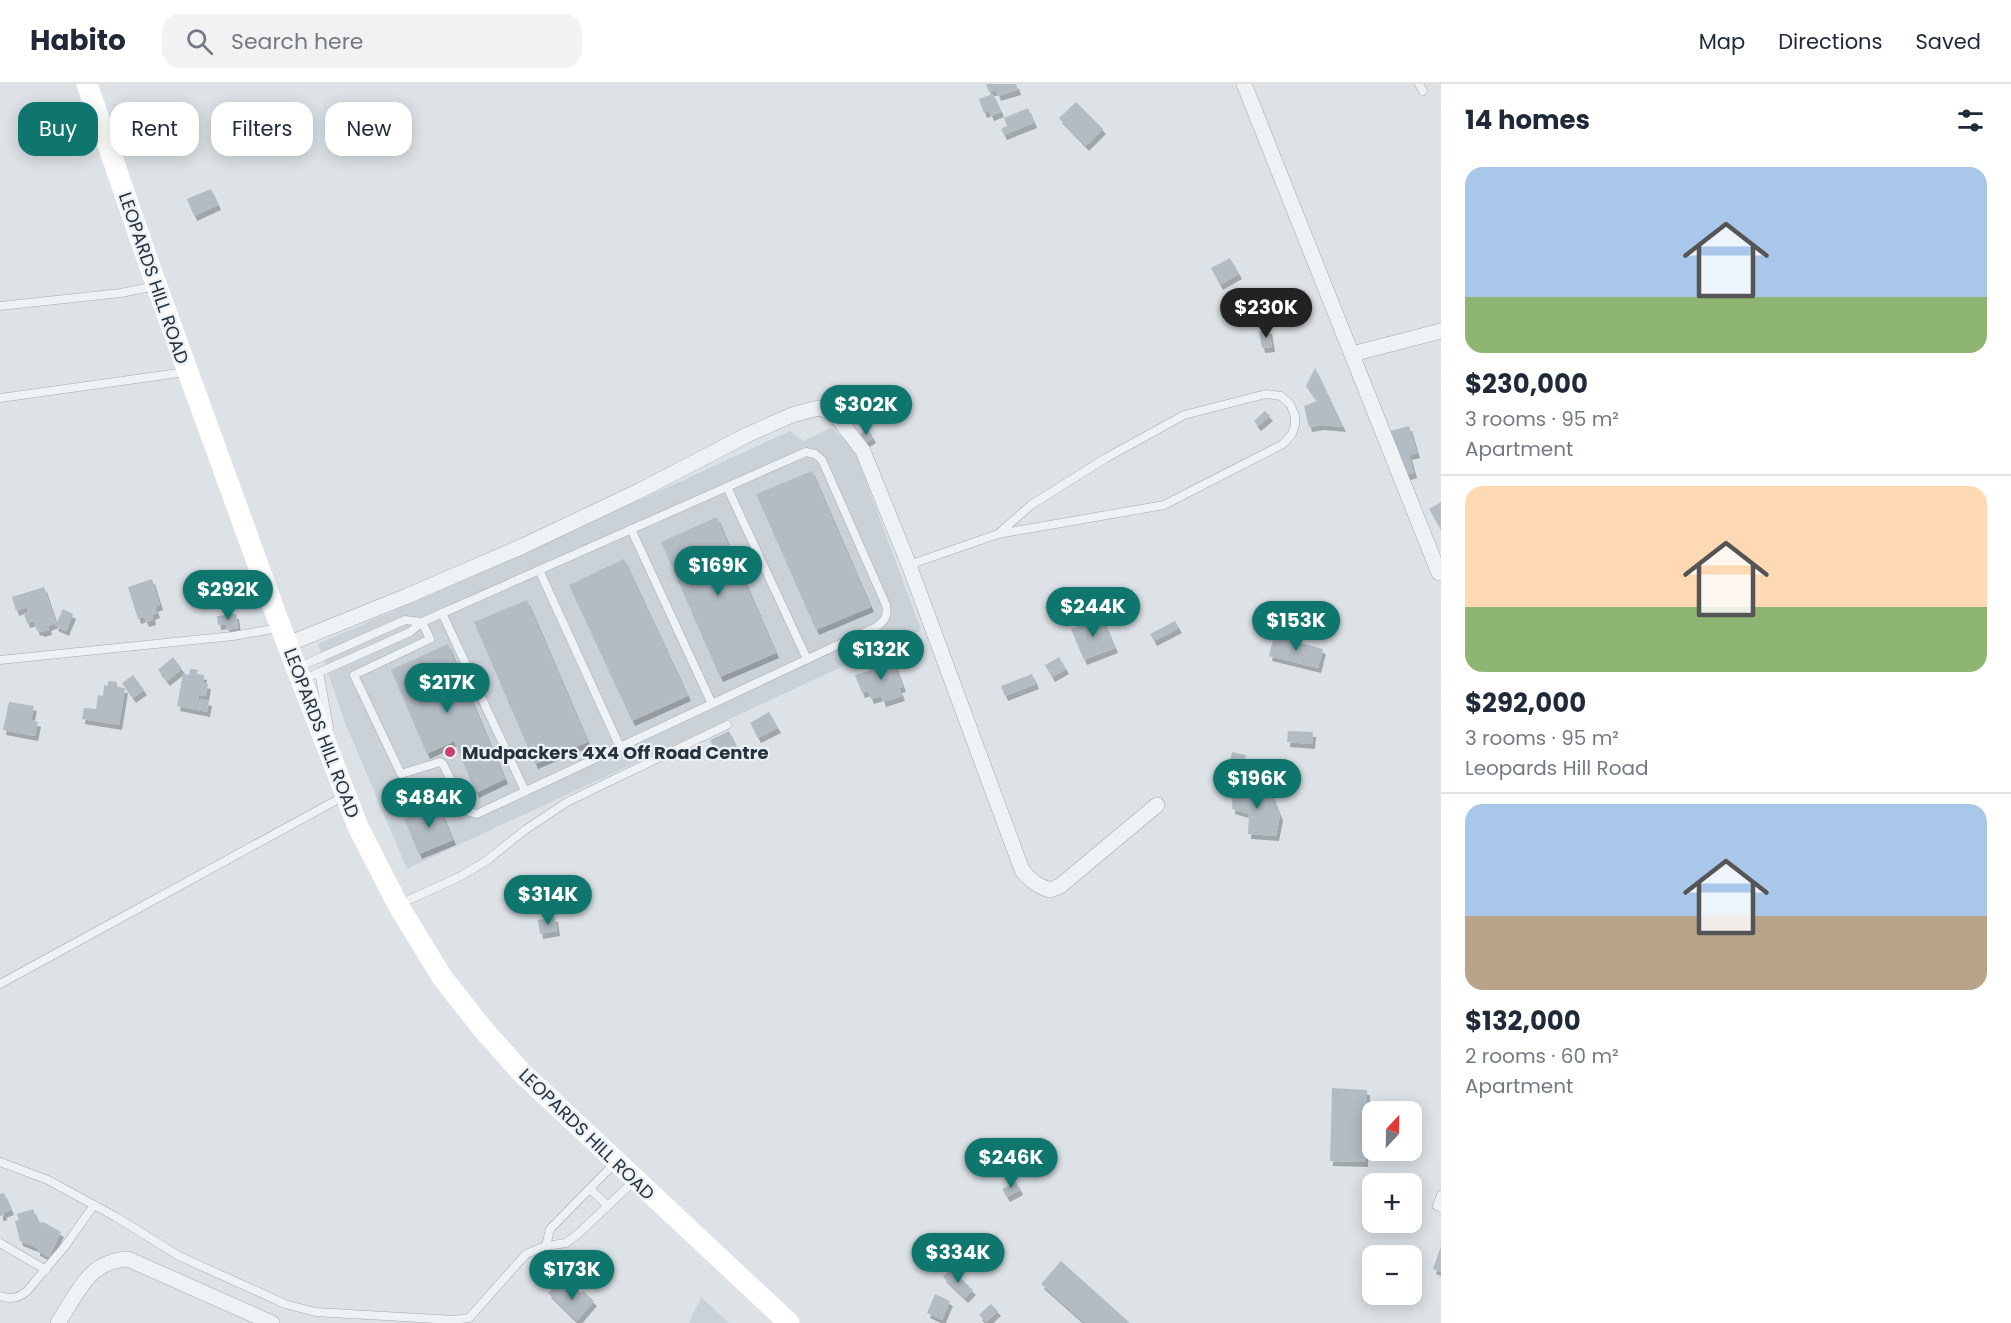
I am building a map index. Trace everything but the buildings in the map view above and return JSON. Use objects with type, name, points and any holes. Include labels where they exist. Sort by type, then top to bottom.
[{"type":"main road","name":"LEOPARDS HILL ROAD","points":[[87,84],[157,286],[284,636],[306,673],[336,771],[359,829],[398,905],[442,977],[482,1028],[521,1072],[789,1323]]},
{"type":"street","points":[[1244,84],[1439,573]]},
{"type":"street","points":[[1352,354],[1441,331]]},
{"type":"street","points":[[284,636],[407,596],[523,546],[639,491],[749,434],[792,415],[818,408],[838,417],[863,451],[909,565],[1022,870],[1030,880],[1050,890],[1060,886],[1157,805]]},
{"type":"street","points":[[58,1323],[92,1272],[112,1260],[128,1259],[272,1323]]},
{"type":"lane","points":[[0,306],[121,293],[157,286]]},
{"type":"lane","points":[[0,398],[188,372]]},
{"type":"lane","points":[[909,565],[998,534],[1164,505],[1283,444],[1292,434],[1295,425],[1295,416],[1290,404],[1281,396],[1266,394],[1184,414],[1040,499],[998,534]]},
{"type":"lane","points":[[306,673],[410,632],[422,622],[806,452],[815,454],[822,460],[886,605],[887,613],[884,622],[876,627],[477,814],[466,811],[440,762],[401,774],[354,675],[430,639],[422,622]]},
{"type":"lane","points":[[727,487],[807,659]]},
{"type":"lane","points":[[631,529],[712,704]]},
{"type":"lane","points":[[539,570],[620,747]]},
{"type":"lane","points":[[442,613],[525,791]]},
{"type":"lane","points":[[306,673],[405,620],[422,622]]},
{"type":"lane","points":[[0,660],[232,636],[284,636]]},
{"type":"lane","points":[[398,905],[462,876],[567,802],[727,724]]},
{"type":"lane","points":[[0,984],[346,795]]},
{"type":"lane","points":[[0,1162],[48,1180],[179,1256],[285,1304],[315,1312],[454,1320],[469,1318],[526,1254],[546,1246],[566,1243],[635,1180]]},
{"type":"lane","points":[[546,1246],[550,1229],[616,1162]]},
{"type":"lane","points":[[590,1189],[608,1206]]},
{"type":"lane","points":[[1441,1195],[1437,1206],[1441,1208]]},
{"type":"lane","points":[[0,1296],[13,1298],[21,1296],[46,1270],[94,1205]]},
{"type":"lane","points":[[0,1243],[46,1270]]},
{"type":"shaded area","points":[[831,428],[853,446],[921,630],[407,869],[344,720],[318,644],[509,560],[790,431],[803,441]]},
{"type":"shaded area","points":[[701,1297],[729,1323],[689,1323]]},
{"type":"place","name":"Mudpackers 4X4 Off Road Centre","points":[[450,752]]}]
